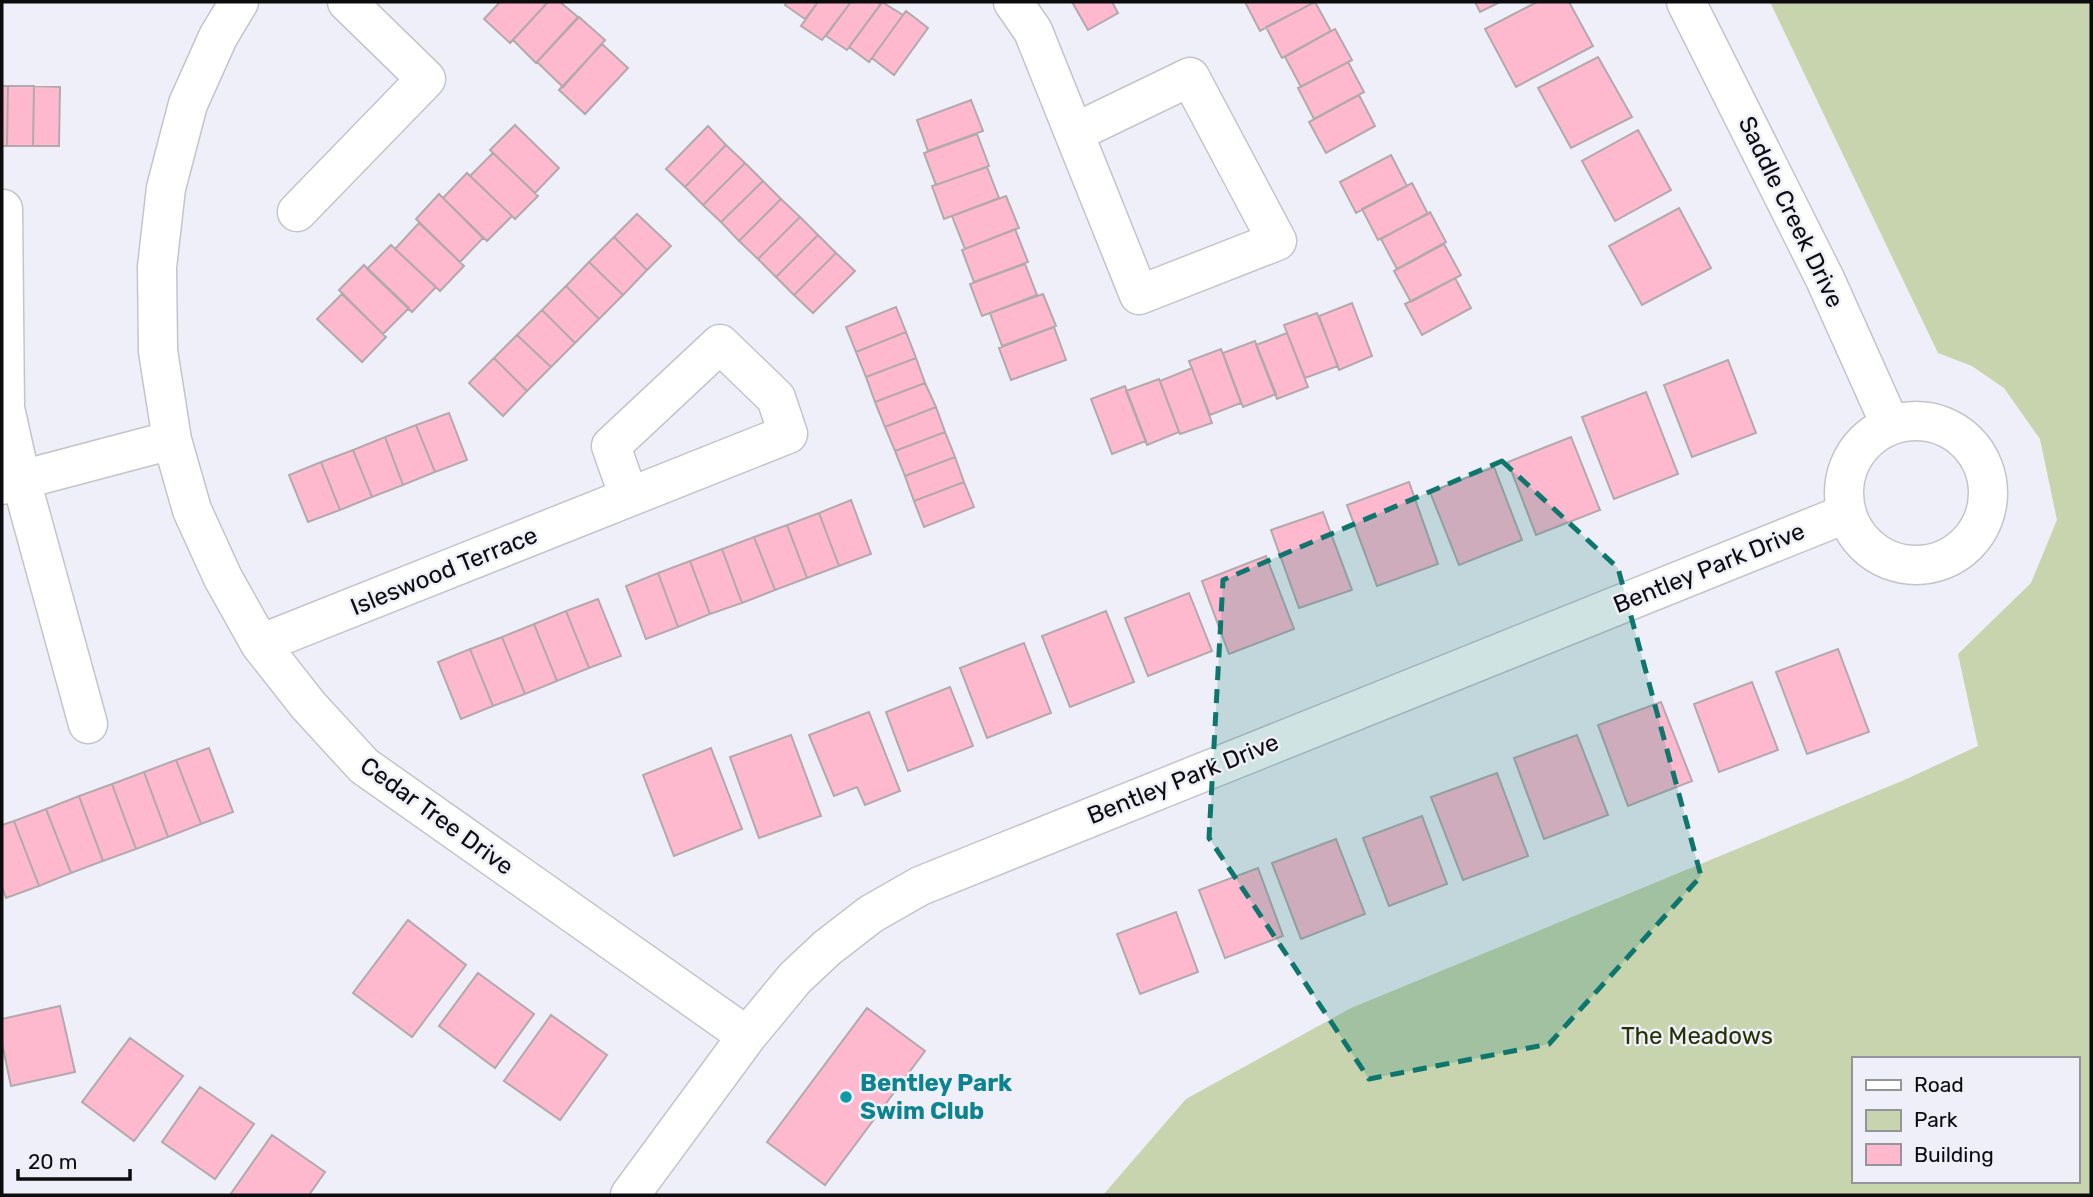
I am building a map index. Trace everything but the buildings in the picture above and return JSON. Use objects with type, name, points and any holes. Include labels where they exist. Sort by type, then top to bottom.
[{"type":"street","name":"Cedar Tree Drive","points":[[239,2],[218,37],[188,104],[166,188],[157,267],[158,351],[172,440],[192,510],[223,578],[260,644],[308,705],[363,766],[747,1036]]},
{"type":"street","points":[[296,212],[426,79],[347,2]]},
{"type":"street","points":[[1013,2],[1033,30],[1073,133],[1139,295],[1278,241],[1190,77],[1073,133]]},
{"type":"street","name":"Saddle Creek Drive","points":[[1686,2],[1825,279],[1890,424]]},
{"type":"street","points":[[3,209],[5,408],[11,483],[88,724]]},
{"type":"street","name":"Isleswood Terrace","points":[[260,644],[789,434],[776,398],[720,344],[611,446],[629,497]]},
{"type":"street","points":[[1915,420],[1948,427],[1968,441],[1983,462],[1989,488],[1986,513],[1975,535],[1965,547],[1944,560],[1919,565],[1894,562],[1878,554],[1859,537],[1845,513],[1843,490],[1853,457],[1868,438],[1890,424],[1915,420]]},
{"type":"street","points":[[11,483],[172,440]]},
{"type":"street","name":"Bentley Park Drive","points":[[630,1195],[747,1036],[795,978],[870,914],[920,886],[1845,513]]},
{"type":"highlighted area","points":[[1502,461],[1618,568],[1701,876],[1549,1044],[1369,1079],[1209,838],[1223,580]]},
{"type":"green space","name":"The Meadows","points":[[1770,2],[2091,2],[2091,1195],[1103,1195],[1186,1099],[1351,1008],[1902,781],[1978,746],[1958,654],[2031,583],[2057,520],[2040,439],[2004,388],[1972,366],[1938,353]]},
{"type":"place","name":"Bentley Park Swim Club","points":[[846,1097]]}]
